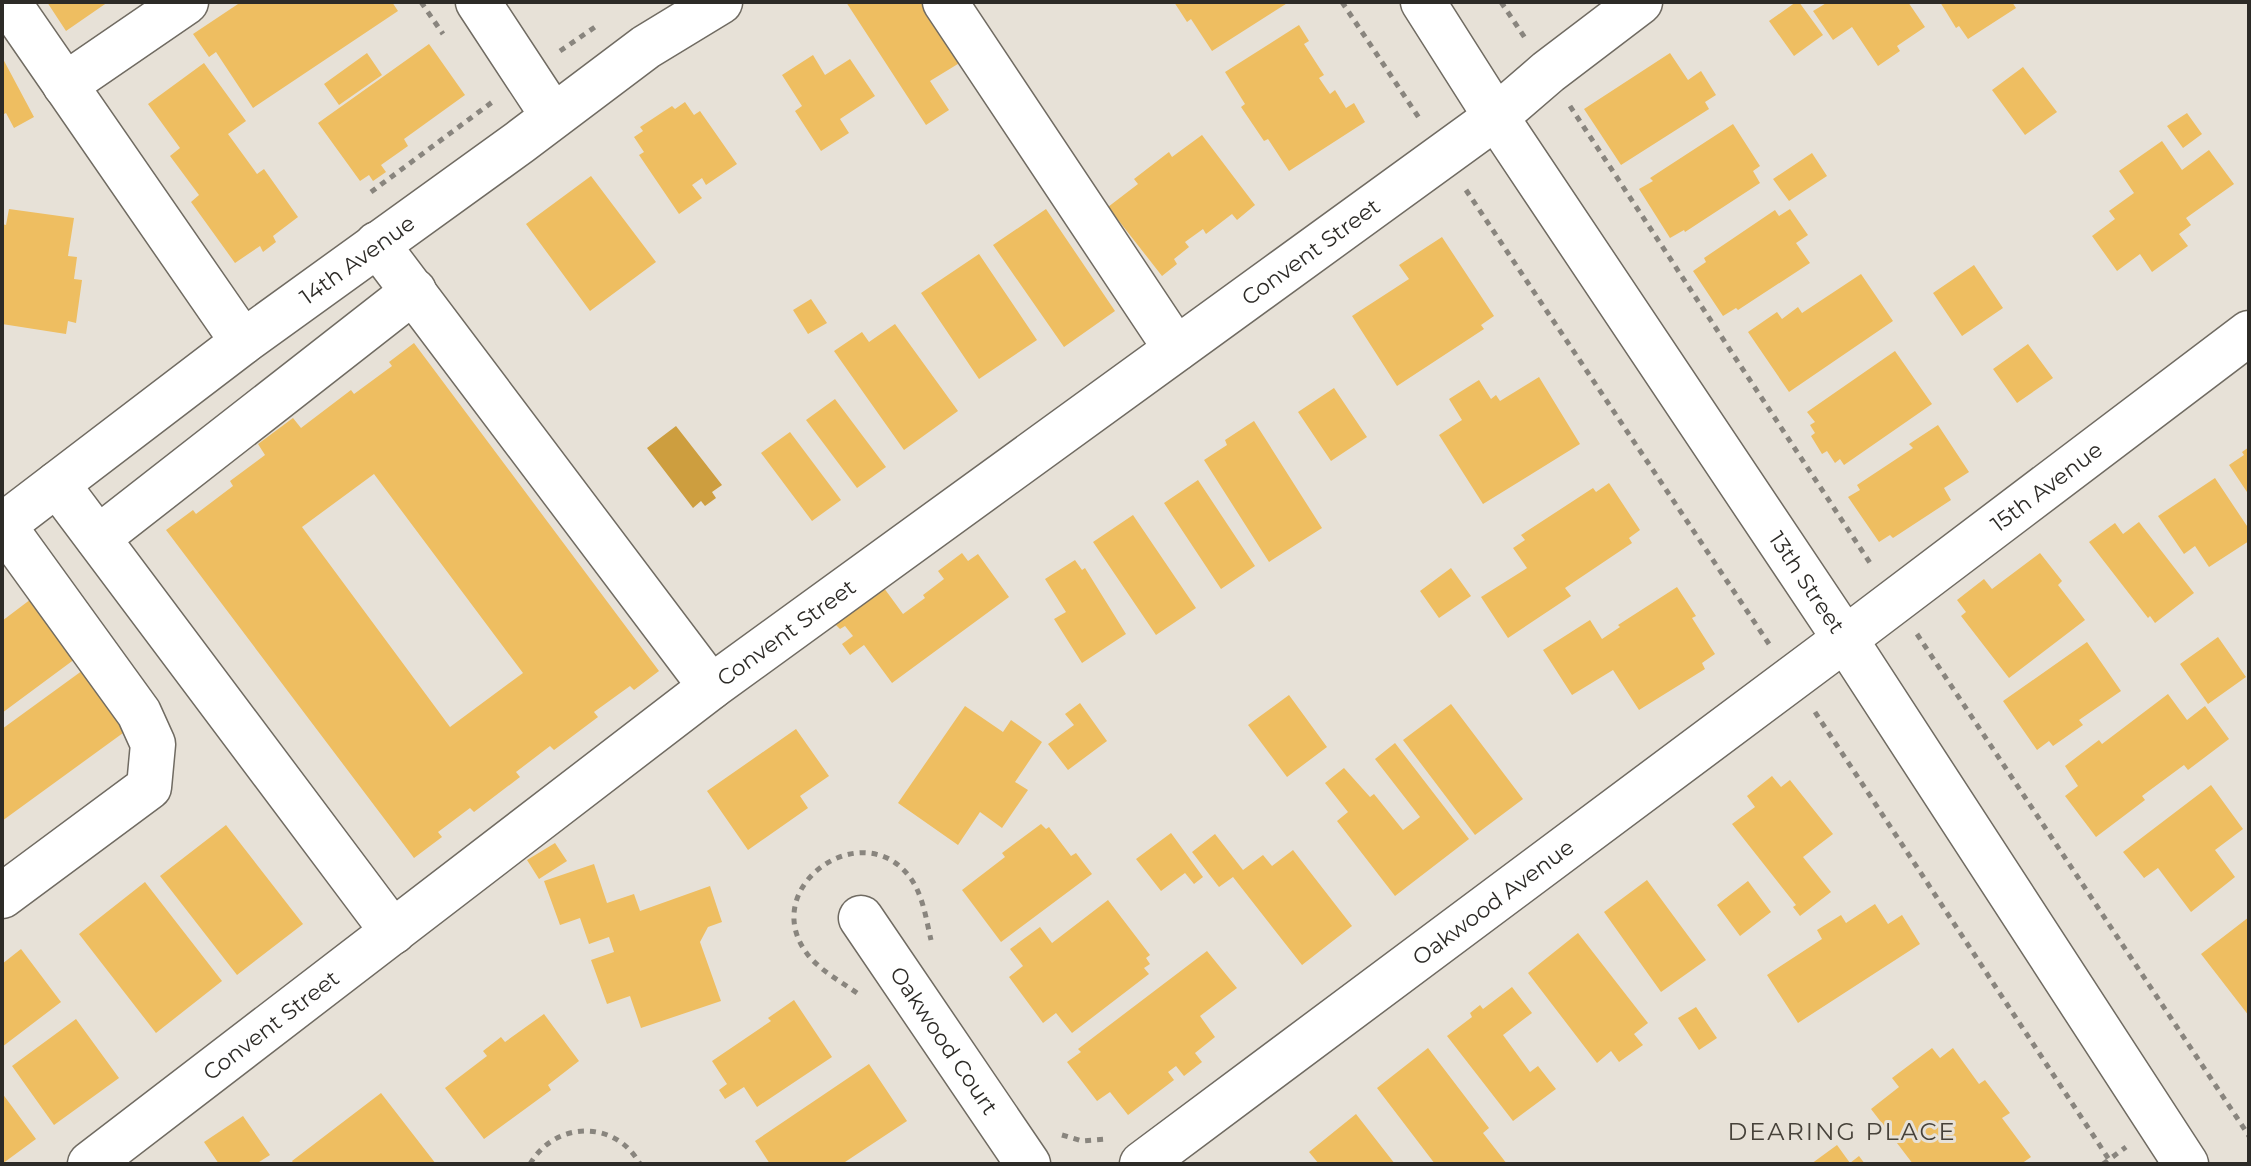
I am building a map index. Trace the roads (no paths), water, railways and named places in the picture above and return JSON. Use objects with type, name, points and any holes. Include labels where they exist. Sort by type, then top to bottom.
[{"type":"street","points":[[8,2],[243,342]]},
{"type":"street","points":[[65,85],[186,2]]},
{"type":"street","points":[[478,2],[553,116]]},
{"type":"street","name":"14th Avenue","points":[[3,525],[243,342],[646,47],[720,2]]},
{"type":"street","points":[[945,2],[1176,349]]},
{"type":"street","name":"13th Street","points":[[1423,2],[1496,117],[1845,639],[2186,1164]]},
{"type":"street","points":[[1496,117],[1548,72],[1640,2]]},
{"type":"street","name":"Convent Street","points":[[90,1164],[711,687],[1496,117]]},
{"type":"street","points":[[377,244],[711,687]]},
{"type":"street","points":[[98,538],[414,291]]},
{"type":"street","name":"15th Avenue","points":[[1845,639],[2249,333]]},
{"type":"street","points":[[57,484],[393,932]]},
{"type":"street","points":[[2,896],[149,787],[153,744],[139,713],[3,525]]},
{"type":"street","name":"Oakwood Avenue","points":[[1130,1149],[1845,639]]},
{"type":"street","name":"Oakwood Court","points":[[861,918],[1040,1147]]},
{"type":"district","name":"DEARING PLACE","points":[[1842,1131]]}]
